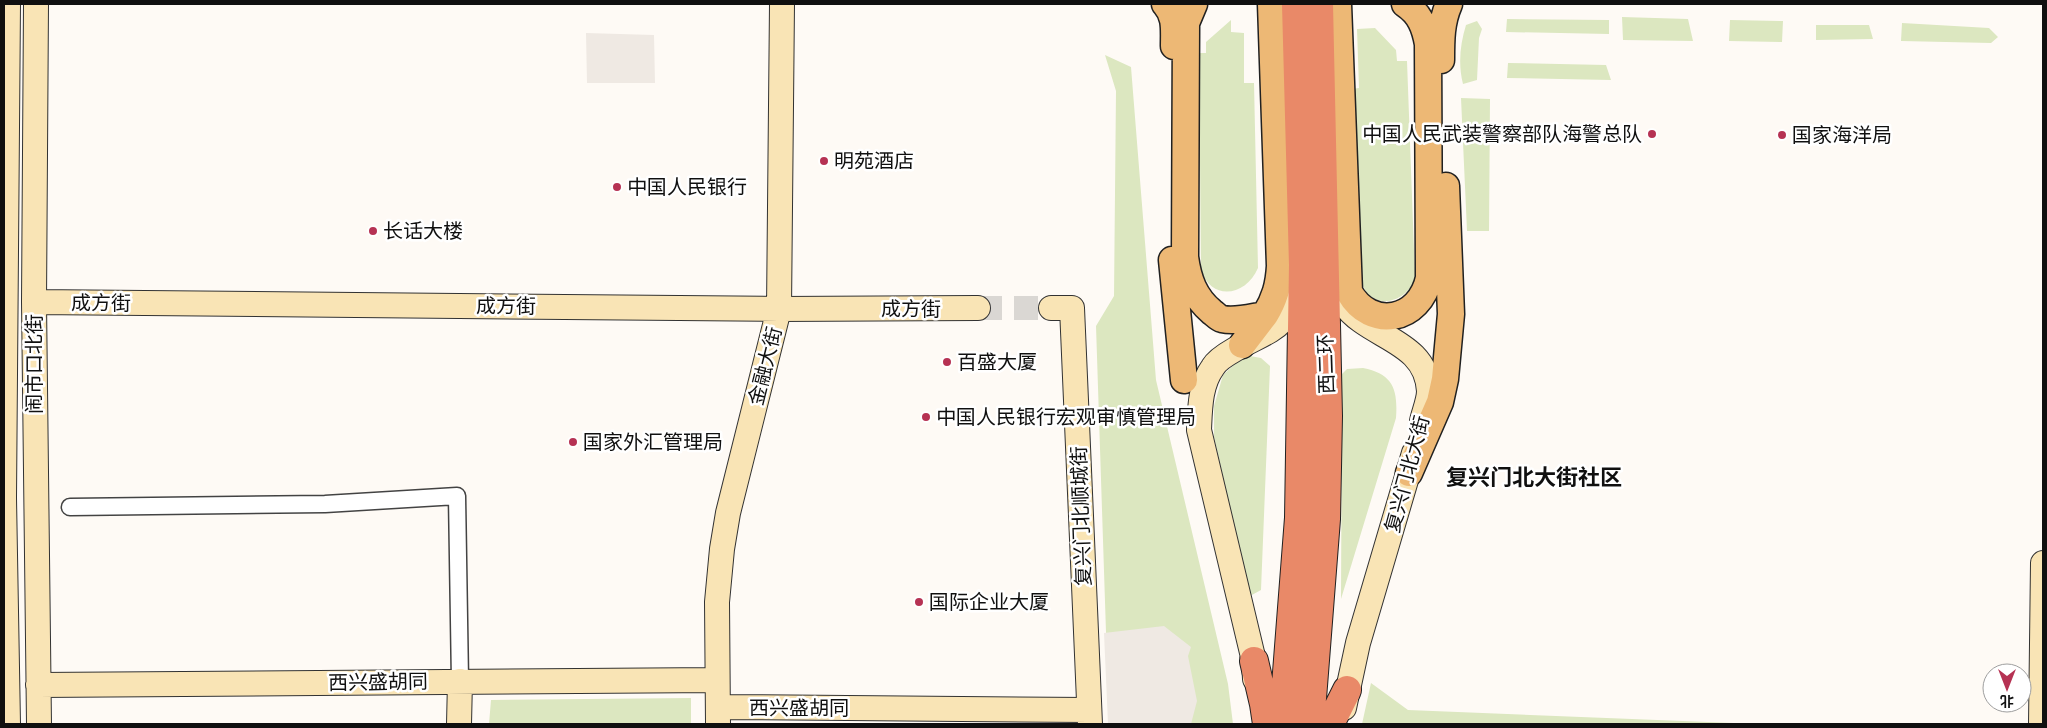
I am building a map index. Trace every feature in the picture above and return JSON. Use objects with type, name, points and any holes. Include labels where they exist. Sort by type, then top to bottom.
[{"type":"highway","name":"西二环","points":[[1296,4],[1313,264],[1328,416],[1326,518],[1310,724]]},
{"type":"highway","name":"西二环","points":[[1283,724],[1299,518],[1313,264],[1319,4]]},
{"type":"highway","points":[[1254,661],[1267,724]]},
{"type":"highway","points":[[1330,724],[1347,690]]},
{"type":"main road","points":[[1165,4],[1170,10],[1174,22],[1171,256],[1184,380]]},
{"type":"main road","points":[[1194,4],[1186,23],[1184,257],[1187,275],[1194,291],[1203,304],[1220,318],[1242,319],[1265,315]]},
{"type":"main road","points":[[1242,345],[1273,303],[1279,285],[1272,4]]},
{"type":"main road","points":[[1338,4],[1349,292],[1371,328]]},
{"type":"main road","points":[[1353,298],[1360,306],[1377,316],[1407,312],[1423,297],[1429,278],[1428,44],[1423,24],[1416,11],[1405,4]]},
{"type":"main road","points":[[1409,473],[1440,402],[1449,343],[1451,314],[1440,39],[1443,21],[1450,4]]},
{"type":"street","name":"闹市口北街","points":[[8,4],[4,498],[8,724]]},
{"type":"street","name":"闹市口北街","points":[[36,4],[34,302],[38,724]]},
{"type":"street","points":[[769,4],[773,309]]},
{"type":"street","name":"金融大街","points":[[714,719],[711,680],[722,550],[728,513],[773,309],[782,4]]},
{"type":"street","points":[[1199,430],[1200,396],[1206,379],[1214,365],[1242,345],[1273,330],[1284,321],[1313,264]]},
{"type":"street","name":"复兴门北大街","points":[[1313,264],[1346,307],[1371,328],[1409,350],[1426,373],[1429,392],[1409,473],[1358,643],[1341,724]]},
{"type":"street","name":"成方街","points":[[34,302],[773,309],[978,308]]},
{"type":"street","name":"复兴门北顺城街","points":[[1061,308],[1090,717]]},
{"type":"street","points":[[1184,380],[1199,430],[1254,661],[1256,724]]},
{"type":"street","points":[[70,507],[325,504],[457,496],[459,724]]},
{"type":"street","points":[[4,498],[35,498]]},
{"type":"street","points":[[2040,724],[2043,563]]},
{"type":"street","name":"西兴盛胡同","points":[[38,685],[711,680]]},
{"type":"street","points":[[1347,690],[1349,724]]},
{"type":"street","name":"西兴盛胡同","points":[[714,719],[1090,717]]},
{"type":"green space","points":[[1622,17],[1688,19],[1693,41],[1623,40]]},
{"type":"green space","points":[[1507,19],[1609,20],[1609,34],[1506,32]]},
{"type":"green space","points":[[1231,20],[1231,32],[1244,33],[1244,83],[1254,83],[1258,268],[1246,285],[1229,292],[1213,287],[1206,280],[1201,270],[1199,53],[1206,53],[1206,42]]},
{"type":"green space","points":[[1730,20],[1783,21],[1782,42],[1729,41]]},
{"type":"green space","points":[[1477,21],[1482,29],[1479,38],[1477,80],[1463,84],[1460,62],[1462,40],[1466,25]]},
{"type":"green space","points":[[1902,23],[1989,28],[1998,37],[1991,43],[1901,41]]},
{"type":"green space","points":[[1816,25],[1869,25],[1873,39],[1816,40]]},
{"type":"green space","points":[[1375,28],[1396,50],[1397,61],[1407,61],[1415,278],[1407,291],[1401,296],[1388,301],[1380,301],[1373,298],[1367,293],[1361,282],[1352,89],[1359,88],[1357,29]]},
{"type":"green space","points":[[1105,55],[1131,67],[1156,380],[1228,684],[1233,724],[1109,724],[1096,326],[1114,296],[1116,91]]},
{"type":"green space","points":[[1508,63],[1606,65],[1611,80],[1507,78]]},
{"type":"green space","points":[[1461,98],[1490,99],[1489,231],[1467,231]]},
{"type":"green space","points":[[1250,356],[1261,358],[1270,366],[1261,590],[1250,596],[1214,437],[1214,406],[1223,375],[1236,363]]},
{"type":"green space","points":[[1363,368],[1381,374],[1392,384],[1396,399],[1396,418],[1341,599],[1342,374],[1347,369]]},
{"type":"green space","points":[[1371,683],[1408,710],[1759,724],[1362,724]]},
{"type":"green space","points":[[691,698],[691,724],[489,724],[491,700]]},
{"type":"shaded area","points":[[586,33],[654,35],[655,83],[587,83]]},
{"type":"shaded area","points":[[1164,626],[1191,647],[1188,656],[1197,701],[1191,724],[1108,724],[1104,633]]},
{"type":"tunnel","points":[[978,308],[1051,308]]},
{"type":"place","name":"中国人民武装警察部队海警总队","points":[[1652,134]]},
{"type":"place","name":"国家海洋局","points":[[1782,135]]},
{"type":"place","name":"明苑酒店","points":[[824,161]]},
{"type":"place","name":"中国人民银行","points":[[617,187]]},
{"type":"place","name":"长话大楼","points":[[373,231]]},
{"type":"place","name":"百盛大厦","points":[[947,362]]},
{"type":"place","name":"中国人民银行宏观审慎管理局","points":[[926,417]]},
{"type":"place","name":"国家外汇管理局","points":[[573,442]]},
{"type":"place","name":"国际企业大厦","points":[[919,602]]},
{"type":"district","name":"复兴门北大街社区","points":[[1534,477]]}]
